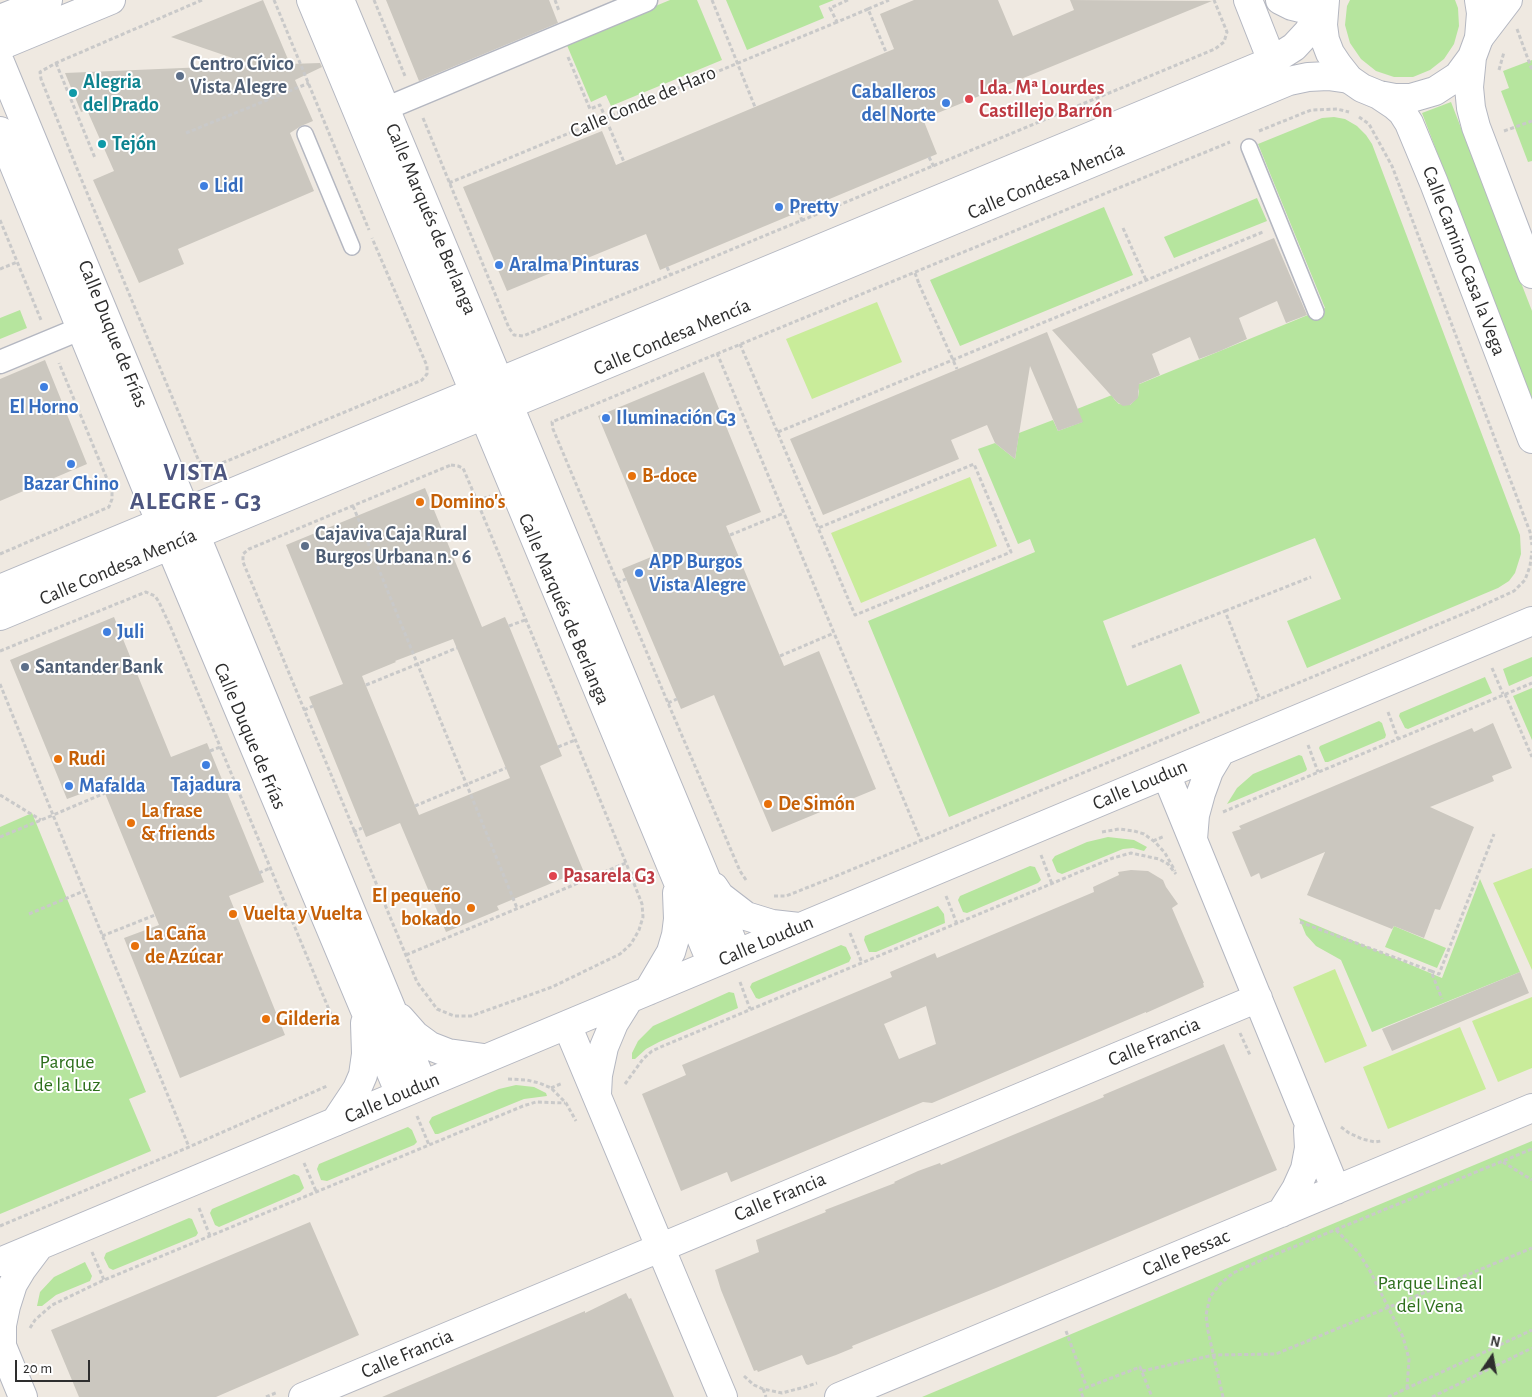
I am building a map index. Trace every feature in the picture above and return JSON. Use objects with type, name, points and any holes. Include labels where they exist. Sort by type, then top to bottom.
[{"type":"street","points":[[3,42],[48,0]]},
{"type":"street","points":[[3,42],[111,0]]},
{"type":"street","name":"Calle Marqués de Berlanga","points":[[312,0],[454,343],[458,373],[456,385],[470,403],[675,874],[712,964]]},
{"type":"street","name":"Calle Marqués de Berlanga","points":[[340,0],[737,953]]},
{"type":"street","points":[[385,109],[646,0]]},
{"type":"street","points":[[1248,0],[1272,61]]},
{"type":"street","points":[[1280,0],[1300,8],[1321,3],[1325,40],[1330,53],[1349,79],[1362,88],[1379,95],[1395,98],[1411,98],[1435,91],[1458,76],[1475,47],[1508,0]]},
{"type":"street","points":[[1479,0],[1481,13],[1469,87],[1471,108],[1476,127],[1532,274]]},
{"type":"street","name":"Calle Condesa Mencía","points":[[0,589],[156,533],[200,524],[470,403],[504,393],[1272,61],[1294,47],[1308,32],[1321,3]]},
{"type":"street","name":"Calle Duque de Frías","points":[[3,42],[11,61],[13,93],[200,524],[213,576],[374,999],[412,1089]]},
{"type":"street","name":"Calle Condesa Mencía","points":[[504,393],[536,393],[1289,81],[1308,77],[1328,76],[1349,79]]},
{"type":"street","name":"Calle Camino Casa la Vega","points":[[1379,95],[1402,112],[1409,123],[1434,183],[1532,439]]},
{"type":"street","name":"Calle Duque de Frías","points":[[0,131],[139,469],[156,533],[374,999],[430,1046],[448,1054],[487,1058]]},
{"type":"street","points":[[0,362],[82,328]]},
{"type":"street","name":"Calle Marqués de Berlanga","points":[[522,437],[522,423],[525,412],[536,393]]},
{"type":"street","name":"Calle Condesa Mencía","points":[[0,616],[156,533]]},
{"type":"street","name":"Calle Loudun","points":[[0,1262],[1532,621]]},
{"type":"street","points":[[1191,830],[1209,771],[1221,751]]},
{"type":"street","points":[[1166,774],[1191,830],[1336,1190]]},
{"type":"street","name":"Calle Marqués de Berlanga","points":[[700,864],[720,896],[746,916],[772,924],[800,927]]},
{"type":"street","name":"Calle Marqués de Berlanga","points":[[597,1096],[598,1075],[604,1047],[614,1023],[671,952],[678,919],[675,874]]},
{"type":"street","name":"Calle Francia","points":[[303,1397],[1258,998]]},
{"type":"street","name":"Calle Duque de Frías","points":[[335,1122],[357,1089],[363,1075],[366,1037],[374,999]]},
{"type":"street","points":[[567,1024],[723,1397]]},
{"type":"street","name":"Calle Pessac","points":[[839,1397],[1532,1108]]},
{"type":"street","points":[[1281,1213],[1296,1189],[1305,1169],[1309,1148],[1308,1121]]},
{"type":"street","points":[[23,1397],[1,1344],[2,1325],[13,1284],[40,1245]]},
{"type":"street","points":[[711,1369],[712,1397]]},
{"type":"lane","points":[[306,134],[352,247]]},
{"type":"lane","points":[[1247,140],[1316,312]]},
{"type":"path","points":[[202,0],[56,63],[40,72],[40,79],[198,459],[203,465],[212,467],[422,380],[426,374],[427,366],[274,0]]},
{"type":"path","points":[[374,0],[509,328],[514,335],[523,336],[1215,49],[1224,42],[1227,32],[1214,1],[1221,0]]},
{"type":"path","points":[[712,0],[755,107]]},
{"type":"path","points":[[836,22],[830,8],[848,0]]},
{"type":"path","points":[[886,52],[868,9],[890,0]]},
{"type":"path","name":"Calle Conde de Haro","points":[[450,183],[868,9]]},
{"type":"path","points":[[1513,35],[1522,24]]},
{"type":"path","points":[[1517,29],[1532,70]]},
{"type":"path","points":[[559,36],[590,109],[600,104],[624,162]]},
{"type":"path","points":[[1498,72],[1506,47]]},
{"type":"path","points":[[56,63],[95,158]]},
{"type":"path","points":[[186,133],[309,83]]},
{"type":"path","points":[[750,886],[736,862],[668,704],[553,429],[552,422],[915,272],[1247,140],[1312,110],[1337,109],[1354,114],[1369,124],[1392,166],[1527,524],[1532,545]]},
{"type":"path","points":[[1499,134],[1532,121]]},
{"type":"path","points":[[929,157],[934,167]]},
{"type":"path","points":[[799,211],[802,221]]},
{"type":"path","points":[[0,220],[112,491],[109,508],[0,554]]},
{"type":"path","points":[[778,432],[1280,225]]},
{"type":"path","points":[[1123,228],[1146,280]]},
{"type":"path","points":[[0,269],[17,262]]},
{"type":"path","points":[[667,267],[671,276]]},
{"type":"path","points":[[915,272],[957,369]]},
{"type":"path","points":[[740,344],[778,432],[818,528],[855,615],[1011,552],[974,464],[818,528]]},
{"type":"path","points":[[717,353],[921,841]]},
{"type":"path","points":[[452,466],[463,468],[642,904],[643,917],[639,930],[631,944],[620,954],[552,987],[471,1016],[454,1016],[437,1008],[417,982],[353,832],[243,562],[244,554],[249,549],[353,506],[452,466]]},
{"type":"path","points":[[353,506],[517,908]]},
{"type":"path","points":[[730,535],[784,512]]},
{"type":"path","points":[[773,896],[786,896],[921,841],[1475,609],[1514,591],[1526,580],[1532,551]]},
{"type":"path","points":[[1132,647],[1311,577]]},
{"type":"path","points":[[617,583],[626,579]]},
{"type":"path","points":[[0,651],[141,594],[150,594],[159,602],[338,1031]]},
{"type":"path","points":[[1225,612],[1260,700]]},
{"type":"path","points":[[509,626],[525,620]]},
{"type":"path","points":[[780,656],[834,634]]},
{"type":"path","points":[[366,685],[457,648]]},
{"type":"path","points":[[1484,672],[1498,666]]},
{"type":"path","points":[[1492,668],[1532,757]]},
{"type":"path","points":[[1153,841],[1191,830],[1318,772],[1532,683]]},
{"type":"path","points":[[0,684],[189,1146]]},
{"type":"path","points":[[668,704],[677,699]]},
{"type":"path","points":[[304,710],[313,706]]},
{"type":"path","points":[[1393,710],[1388,712],[1398,739]]},
{"type":"path","points":[[558,747],[575,740]]},
{"type":"path","points":[[1299,748],[1316,741]]},
{"type":"path","points":[[1308,745],[1318,772]]},
{"type":"path","points":[[210,751],[220,747]]},
{"type":"path","points":[[415,806],[506,768]]},
{"type":"path","points":[[0,837],[105,793]]},
{"type":"path","points":[[0,795],[41,820]]},
{"type":"path","points":[[353,832],[362,828]]},
{"type":"path","points":[[1094,833],[1119,829],[1144,834],[1165,853],[1178,878]]},
{"type":"path","points":[[1300,922],[1439,974],[1494,834]]},
{"type":"path","points":[[1050,852],[1041,855],[1052,884]]},
{"type":"path","points":[[621,1076],[624,1085],[630,1075],[652,1051],[1113,858],[1131,854],[1159,859],[1175,871]]},
{"type":"path","points":[[406,955],[626,863]]},
{"type":"path","points":[[259,873],[270,868]]},
{"type":"path","points":[[29,914],[84,891]]},
{"type":"path","points":[[937,899],[954,892]]},
{"type":"path","points":[[946,896],[957,924]]},
{"type":"path","points":[[102,936],[155,915]]},
{"type":"path","points":[[843,939],[860,932]]},
{"type":"path","points":[[1431,971],[1442,999]]},
{"type":"path","points":[[748,979],[740,982],[750,1009]]},
{"type":"path","points":[[1243,1039],[1251,1058]]},
{"type":"path","points":[[501,1082],[518,1079],[539,1082],[551,1088],[566,1103],[580,1128]]},
{"type":"path","points":[[0,1226],[330,1084]]},
{"type":"path","points":[[30,1328],[35,1320],[52,1305],[73,1293],[523,1106],[536,1102],[566,1103]]},
{"type":"path","points":[[409,1120],[417,1116],[428,1145]]},
{"type":"path","points":[[1338,1123],[1342,1129],[1362,1139],[1375,1142],[1388,1140]]},
{"type":"path","points":[[1223,1397],[1206,1314],[1210,1297],[1220,1284],[1233,1273],[1532,1149]]},
{"type":"path","points":[[295,1167],[313,1160]]},
{"type":"path","points":[[1502,1162],[1532,1180]]},
{"type":"path","points":[[191,1211],[208,1204]]},
{"type":"path","points":[[199,1208],[210,1236]]},
{"type":"path","points":[[1336,1230],[1358,1252],[1370,1271],[1406,1347],[1410,1370],[1407,1388]]},
{"type":"path","points":[[84,1254],[100,1248]]},
{"type":"path","points":[[1142,1371],[1214,1355],[1276,1354],[1532,1248]]},
{"type":"path","points":[[92,1251],[104,1280]]},
{"type":"path","points":[[28,1319],[30,1335]]},
{"type":"path","points":[[1388,1397],[1532,1330]]},
{"type":"path","points":[[1066,1331],[1087,1388]]},
{"type":"path","points":[[1432,1397],[1532,1348]]},
{"type":"path","points":[[1083,1397],[1080,1390],[1140,1367],[1152,1397]]},
{"type":"path","points":[[741,1372],[754,1385],[763,1389],[782,1393],[805,1388]]},
{"type":"path","points":[[763,1389],[766,1397]]},
{"type":"green space","points":[[670,0],[697,0],[722,60],[611,106],[606,95],[591,102],[566,43]]},
{"type":"green space","points":[[726,0],[834,0],[819,6],[824,18],[747,50]]},
{"type":"green space","points":[[1350,0],[1455,0],[1458,8],[1459,26],[1454,44],[1444,59],[1430,70],[1413,77],[1394,77],[1376,71],[1361,59],[1350,43],[1345,25],[1347,6]]},
{"type":"green space","points":[[1532,60],[1532,161],[1528,162],[1501,91],[1509,88],[1503,71]]},
{"type":"green space","points":[[1451,102],[1532,311],[1532,401],[1422,113]]},
{"type":"green space","points":[[1334,117],[1345,119],[1357,126],[1372,144],[1520,535],[1521,554],[1515,573],[1509,581],[1498,588],[1307,668],[1287,621],[1341,599],[1315,538],[1103,621],[1127,686],[1181,664],[1200,713],[949,817],[868,621],[1035,552],[1030,539],[1018,544],[978,449],[995,443],[1015,459],[1019,433],[1053,420],[1058,431],[1082,422],[1077,409],[1112,395],[1119,404],[1130,405],[1138,397],[1137,385],[1325,308],[1258,144],[1322,118]]},
{"type":"green space","points":[[1257,198],[1267,221],[1174,258],[1164,237]]},
{"type":"green space","points":[[1104,207],[1133,275],[960,346],[930,280]]},
{"type":"green space","points":[[877,302],[902,362],[812,399],[786,339]]},
{"type":"green space","points":[[20,310],[27,328],[0,339],[0,318]]},
{"type":"green space","points":[[970,477],[997,546],[861,603],[831,533]]},
{"type":"green space","points":[[1532,657],[1532,676],[1509,686],[1503,669]]},
{"type":"green space","points":[[1485,677],[1492,693],[1408,729],[1405,728],[1399,716],[1400,713]]},
{"type":"green space","points":[[1532,688],[1532,740],[1513,696]]},
{"type":"green space","points":[[1379,721],[1382,723],[1386,735],[1385,738],[1325,762],[1319,748],[1320,746]]},
{"type":"green space","points":[[1299,755],[1302,756],[1306,771],[1227,804],[1237,788],[1253,774]]},
{"type":"green space","name":"Parque de la Luz","points":[[32,813],[146,1092],[129,1099],[151,1151],[0,1214],[0,827]]},
{"type":"green space","points":[[1108,837],[1134,840],[1147,847],[1144,851],[1133,848],[1123,849],[1062,874],[1057,872],[1052,860],[1055,856],[1087,842]]},
{"type":"green space","points":[[1030,866],[1035,867],[1041,880],[1038,883],[967,913],[963,912],[958,900],[960,896]]},
{"type":"green space","points":[[1532,868],[1532,970],[1493,883]]},
{"type":"green space","points":[[1480,879],[1520,972],[1372,1032],[1341,960],[1316,946],[1306,935],[1299,918],[1442,978]]},
{"type":"green space","points":[[938,906],[944,914],[945,923],[876,952],[869,952],[864,940],[865,936]]},
{"type":"green space","points":[[1394,926],[1446,948],[1437,968],[1385,947]]},
{"type":"green space","points":[[841,945],[846,947],[851,958],[849,962],[759,999],[756,998],[750,987],[752,983]]},
{"type":"green space","points":[[1335,969],[1367,1046],[1325,1063],[1293,987]]},
{"type":"green space","points":[[729,992],[734,993],[738,1008],[659,1042],[646,1049],[635,1059],[632,1059],[632,1053],[638,1041],[653,1026]]},
{"type":"green space","points":[[1532,997],[1532,1068],[1498,1082],[1472,1021]]},
{"type":"green space","points":[[1460,1027],[1486,1089],[1388,1129],[1363,1067]]},
{"type":"green space","points":[[516,1085],[534,1087],[546,1093],[547,1096],[524,1099],[435,1134],[429,1122],[432,1117],[499,1089]]},
{"type":"green space","points":[[408,1127],[412,1130],[417,1142],[414,1145],[327,1181],[321,1180],[317,1169],[319,1164]]},
{"type":"green space","name":"Parque Lineal del Vena","points":[[1532,1141],[1532,1397],[922,1397],[1330,1225]]},
{"type":"green space","points":[[294,1174],[299,1176],[304,1188],[300,1192],[219,1227],[215,1225],[210,1213],[212,1209]]},
{"type":"green space","points":[[189,1218],[192,1219],[198,1233],[196,1236],[113,1270],[109,1268],[104,1258],[106,1253]]},
{"type":"green space","points":[[85,1262],[92,1276],[90,1281],[56,1295],[42,1306],[37,1306],[40,1292],[54,1277]]},
{"type":"building","points":[[263,0],[290,64],[320,63],[322,67],[295,80],[313,121],[290,133],[314,191],[178,249],[184,264],[139,283],[93,180],[114,171],[87,110],[81,112],[65,73],[253,65],[171,37]]},
{"type":"building","points":[[386,0],[549,0],[558,23],[419,81]]},
{"type":"building","points":[[914,0],[998,0],[1013,36],[1074,10],[1070,0],[1212,1],[923,119],[937,154],[660,270],[646,234],[507,291],[463,187],[602,131],[616,165],[894,49],[880,14]]},
{"type":"building","points":[[1274,238],[1307,315],[1286,323],[1277,301],[1239,318],[1247,339],[1220,351],[1199,359],[1190,337],[1152,354],[1160,375],[1139,384],[1138,398],[1130,405],[1123,406],[1117,402],[1052,330]]},
{"type":"building","points":[[1047,332],[1083,422],[1058,431],[1030,366],[1015,459],[995,443],[987,425],[951,440],[959,459],[823,515],[790,439]]},
{"type":"building","points":[[45,360],[87,464],[0,501],[0,379]]},
{"type":"building","points":[[704,372],[761,512],[726,526],[784,666],[819,651],[876,789],[772,832],[714,695],[681,709],[626,579],[622,569],[656,555],[598,416]]},
{"type":"building","points":[[425,488],[482,627],[505,617],[509,626],[562,756],[540,766],[583,870],[497,906],[499,910],[446,932],[400,823],[366,837],[309,697],[343,684],[286,545]],"holes":[[[453,639],[510,778],[419,815],[362,676]]]},
{"type":"building","points":[[114,617],[171,757],[207,743],[264,882],[229,896],[285,1035],[180,1078],[124,938],[159,925],[102,786],[67,799],[10,660]]},
{"type":"building","points":[[1493,723],[1512,768],[1492,776],[1494,781],[1430,807],[1474,827],[1440,910],[1435,909],[1424,938],[1394,926],[1392,929],[1307,895],[1325,852],[1261,879],[1259,873],[1251,877],[1232,832],[1241,829],[1239,826],[1472,728],[1474,732]]},
{"type":"building","points":[[1131,870],[1148,871],[1163,880],[1178,904],[1172,908],[1204,983],[1204,987],[932,1103],[923,1102],[731,1182],[727,1172],[681,1191],[642,1094],[686,1075],[682,1065],[892,977],[890,972],[935,953],[937,958],[1094,892],[1093,887],[1119,875],[1118,872]],"holes":[[[926,1006],[936,1044],[899,1059],[884,1024]]]},
{"type":"building","points":[[1520,972],[1529,993],[1392,1051],[1382,1029]]},
{"type":"building","points":[[1224,1044],[1277,1170],[996,1288],[852,1346],[853,1348],[836,1355],[808,1365],[802,1355],[758,1372],[757,1370],[754,1371],[721,1290],[715,1270],[759,1252],[756,1240],[826,1212],[825,1210],[895,1183],[918,1171],[940,1163],[941,1165],[1104,1097],[1103,1095]]},
{"type":"building","points":[[310,1222],[359,1335],[216,1397],[79,1397],[51,1330]]},
{"type":"building","points":[[626,1293],[629,1299],[631,1298],[674,1397],[382,1397],[585,1311],[585,1313]]},
{"type":"place","name":"Centro Cívico Vista Alegre","points":[[180,76]]},
{"type":"place","name":"Alegria del Prado","points":[[73,93]]},
{"type":"place","name":"Lda. Mª Lourdes Castillejo Barrón","points":[[969,99]]},
{"type":"place","name":"Caballeros del Norte","points":[[946,103]]},
{"type":"place","name":"Tejón","points":[[102,144]]},
{"type":"place","name":"Lidl","points":[[204,186]]},
{"type":"place","name":"Pretty","points":[[779,207]]},
{"type":"place","name":"Aralma Pinturas","points":[[499,265]]},
{"type":"place","name":"El Horno","points":[[44,387]]},
{"type":"place","name":"Iluminación G3","points":[[606,418]]},
{"type":"place","name":"Bazar Chino","points":[[71,464]]},
{"type":"place","name":"B-doce","points":[[632,476]]},
{"type":"place","name":"Domino's","points":[[420,502]]},
{"type":"place","name":"Cajaviva Caja Rural Burgos Urbana n.º 6","points":[[305,546]]},
{"type":"place","name":"APP Burgos Vista Alegre","points":[[639,573]]},
{"type":"place","name":"Juli","points":[[107,632]]},
{"type":"place","name":"Santander Bank","points":[[25,667]]},
{"type":"place","name":"Rudi","points":[[58,759]]},
{"type":"place","name":"Tajadura","points":[[206,765]]},
{"type":"place","name":"Mafalda","points":[[69,786]]},
{"type":"place","name":"De Simón","points":[[768,804]]},
{"type":"place","name":"La frase & friends","points":[[131,823]]},
{"type":"place","name":"Pasarela G3","points":[[553,876]]},
{"type":"place","name":"El pequeño bokado","points":[[471,908]]},
{"type":"place","name":"Vuelta y Vuelta","points":[[233,914]]},
{"type":"place","name":"La Caña de Azúcar","points":[[135,946]]},
{"type":"place","name":"Gilderia","points":[[266,1019]]},
{"type":"district","name":"VISTA ALEGRE - G3","points":[[196,486]]}]
